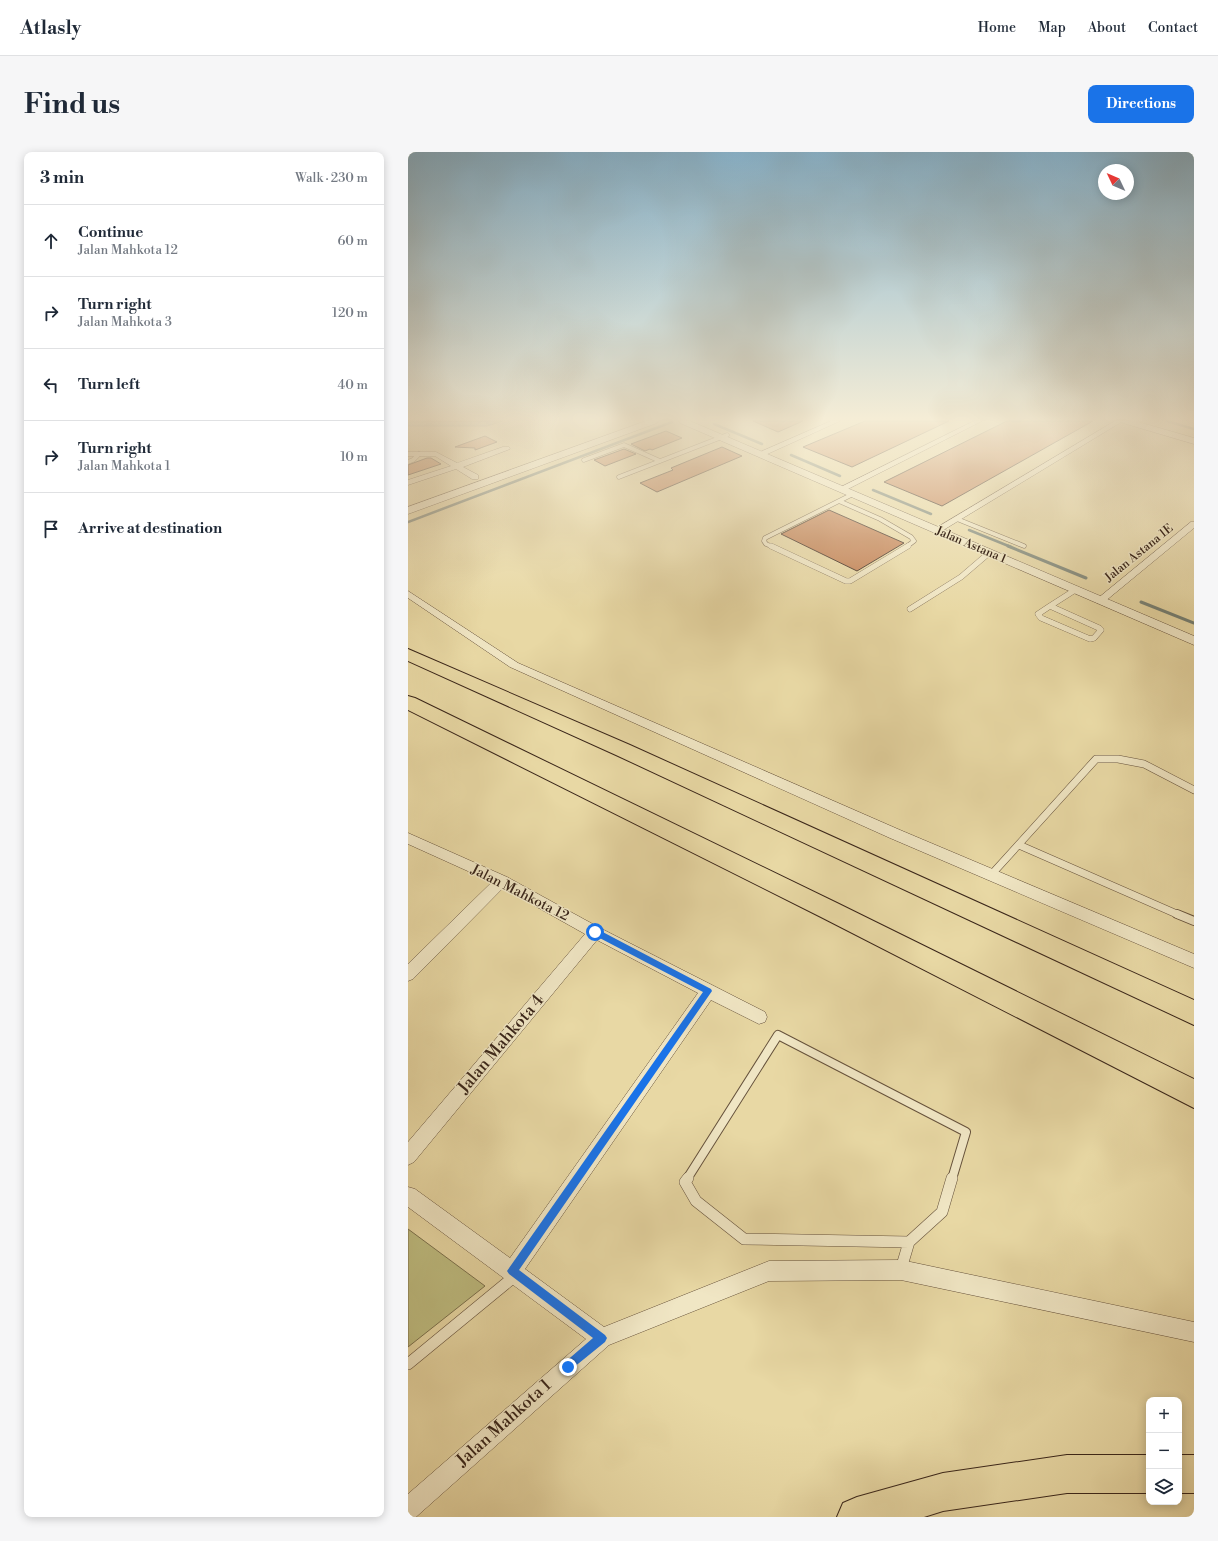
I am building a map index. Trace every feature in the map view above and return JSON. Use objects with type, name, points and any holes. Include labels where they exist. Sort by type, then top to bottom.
[{"type":"highway","points":[[408,654],[616,746],[1194,1012]]},
{"type":"highway","points":[[408,702],[829,910],[1194,1094]]},
{"type":"highway","points":[[857,1517],[951,1491],[1068,1474],[1146,1474]]},
{"type":"highway","points":[[1182,1474],[1194,1474]]},
{"type":"street","points":[[408,501],[454,485]]},
{"type":"street","points":[[408,511],[480,485]]},
{"type":"street","name":"Jalan Astana 1","points":[[837,485],[1104,597],[1194,631]]},
{"type":"street","points":[[847,489],[855,485]]},
{"type":"street","points":[[941,528],[1015,485]]},
{"type":"street","points":[[408,516],[428,508],[446,497]]},
{"type":"street","name":"Jalan Astana 1E","points":[[1104,597],[1194,524]]},
{"type":"street","name":"Jalan Astana 1","points":[[941,528],[989,553],[1075,590],[1104,597],[1194,641]]},
{"type":"street","points":[[408,594],[514,665],[895,834],[1194,961]]},
{"type":"street","name":"Jalan Mahkota 12","points":[[409,841],[502,881],[595,932],[759,1016]]},
{"type":"street","points":[[408,974],[502,881]]},
{"type":"street","name":"Jalan Mahkota 4","points":[[408,1156],[595,932]]},
{"type":"street","points":[[514,1273],[708,991]]},
{"type":"street","points":[[408,1196],[602,1338]]},
{"type":"street","name":"Jalan Mahkota 1","points":[[408,1509],[602,1338],[770,1271],[901,1270],[1194,1332]]},
{"type":"lane","points":[[838,501],[887,523],[911,537],[913,542],[850,581],[846,581],[766,544],[764,540],[765,538],[838,501],[847,489]]},
{"type":"lane","points":[[958,519],[1024,546]]},
{"type":"lane","points":[[910,609],[956,581],[974,568],[989,553]]},
{"type":"lane","points":[[1050,606],[1101,630],[1094,638],[1090,639],[1040,618],[1038,614],[1050,606],[1075,590]]},
{"type":"lane","points":[[992,875],[1096,759],[1118,759],[1144,764],[1194,790]]},
{"type":"lane","points":[[1019,845],[1194,921]]},
{"type":"lane","points":[[901,1270],[909,1242],[942,1212],[966,1132],[778,1034],[686,1182],[696,1201],[744,1239],[909,1242]]},
{"type":"lane","points":[[408,1364],[514,1273]]},
{"type":"shaded area","points":[[408,1229],[485,1286],[408,1347]]},
{"type":"building","points":[[643,485],[674,485],[657,492]]},
{"type":"building","points":[[891,485],[980,485],[942,506]]},
{"type":"building","points":[[829,510],[904,543],[857,571],[781,534]]},
{"type":"waterway","points":[[408,522],[506,485]]},
{"type":"waterway","points":[[873,490],[931,514]]},
{"type":"waterway","points":[[969,530],[1011,547]]},
{"type":"waterway","points":[[1008,546],[1086,578]]},
{"type":"waterway","points":[[1141,602],[1194,623]]},
{"type":"route","points":[[568,1367],[602,1338],[512,1271],[708,991],[595,932]]}]
